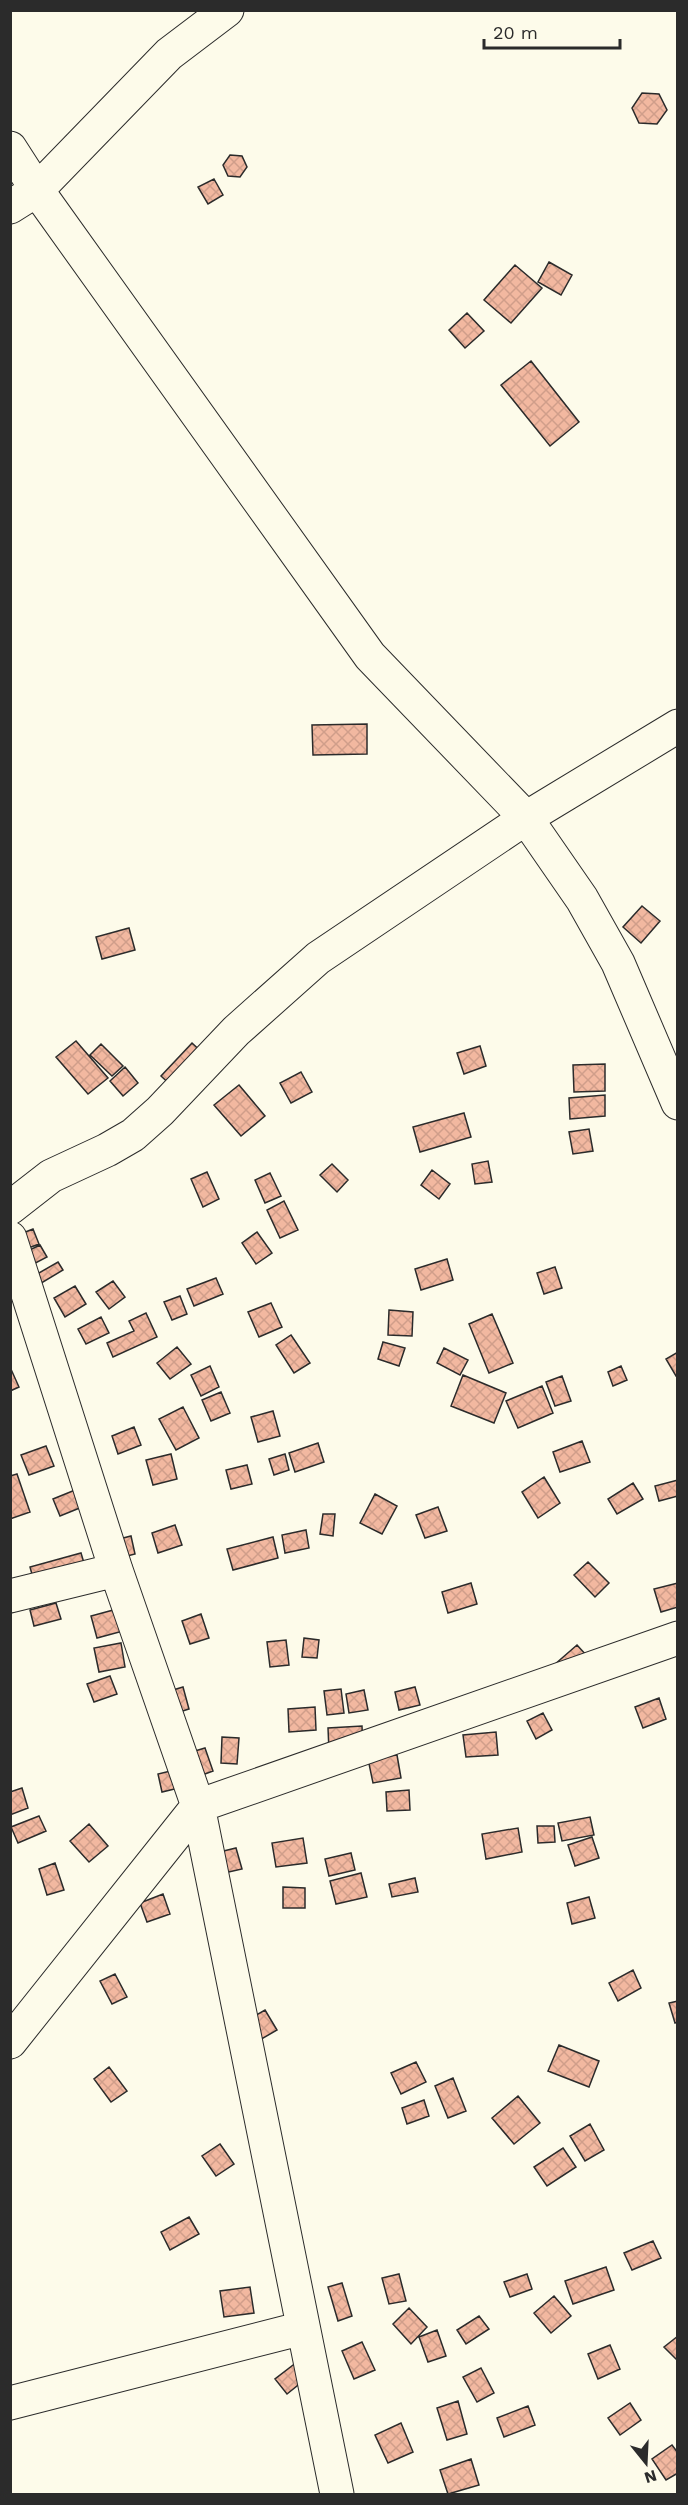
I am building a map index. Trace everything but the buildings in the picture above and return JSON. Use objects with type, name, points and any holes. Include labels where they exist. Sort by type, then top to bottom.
[{"type":"street","points":[[24,198],[169,54],[227,10]]},
{"type":"street","points":[[10,148],[24,198],[370,656],[525,818],[582,899],[618,963],[678,1102]]},
{"type":"street","points":[[10,1208],[51,1176],[134,1136],[236,1030],[318,958],[525,818],[678,726]]},
{"type":"street","points":[[10,1238],[116,1570],[198,1806],[337,2494]]},
{"type":"street","points":[[10,1596],[116,1570]]},
{"type":"street","points":[[10,2042],[198,1806],[678,1638]]},
{"type":"street","points":[[10,2403],[303,2328]]}]
